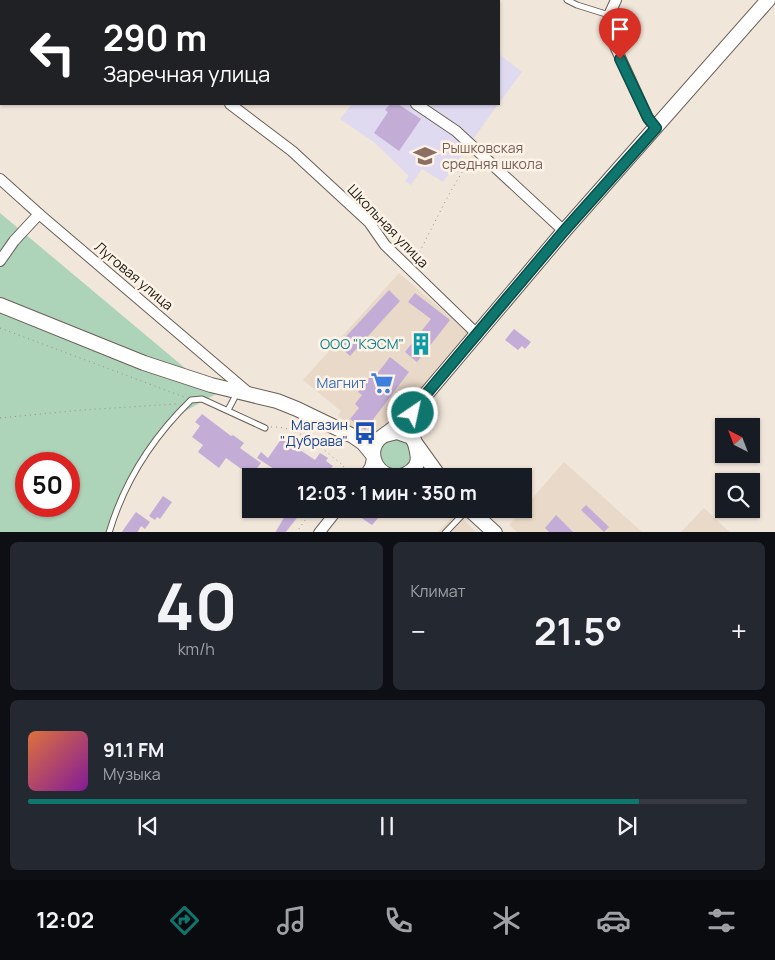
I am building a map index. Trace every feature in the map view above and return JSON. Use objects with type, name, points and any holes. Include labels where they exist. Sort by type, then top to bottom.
[{"type":"main road","points":[[373,455],[376,444],[398,425],[422,399],[564,231],[768,0]]},
{"type":"main road","points":[[0,305],[144,363],[211,385],[297,409],[364,443],[373,455],[375,463],[380,468]]},
{"type":"main road","points":[[413,468],[418,454],[413,438],[411,421],[416,405],[422,399]]},
{"type":"main road","points":[[353,436],[371,440],[388,433],[402,433],[411,438],[433,468]]},
{"type":"main road","points":[[477,518],[488,530]]},
{"type":"street","points":[[616,0],[609,15],[614,44],[648,118],[656,128]]},
{"type":"street","name":"Школьная улица","points":[[231,105],[292,151],[369,222],[385,245],[410,271],[477,334]]},
{"type":"street","points":[[417,105],[456,131],[477,149],[564,231]]},
{"type":"street","name":"Луговая улица","points":[[0,179],[244,393]]},
{"type":"street","points":[[0,261],[14,241],[39,214]]},
{"type":"street","points":[[369,468],[373,455]]},
{"type":"street","points":[[319,532],[331,518]]},
{"type":"lane","points":[[567,0],[609,15]]},
{"type":"lane","points":[[228,410],[244,393]]},
{"type":"lane","points":[[109,532],[128,482],[150,448],[174,418],[190,402],[202,399],[265,428]]},
{"type":"lane","points":[[444,532],[459,518]]},
{"type":"path","points":[[410,271],[467,162],[477,149]]},
{"type":"path","points":[[0,328],[190,402]]},
{"type":"path","points":[[0,418],[190,402]]},
{"type":"path","points":[[265,428],[280,427],[303,435],[344,466],[342,468]]},
{"type":"path","points":[[296,532],[306,518]]},
{"type":"shaded area","name":"Рышковская средняя школа","points":[[500,55],[522,72],[500,102]]},
{"type":"shaded area","name":"Рышковская средняя школа","points":[[351,105],[497,105],[443,182],[422,169],[411,185],[405,181],[409,176],[375,143],[340,119]]},
{"type":"shaded area","points":[[399,273],[470,334],[401,415],[388,427],[375,432],[357,431],[338,416],[341,411],[303,380]]},
{"type":"shaded area","points":[[564,462],[642,532],[517,532],[509,525],[515,518],[532,518],[532,499]]},
{"type":"shaded area","points":[[704,508],[724,527],[730,532],[681,532]]},
{"type":"shaded area","points":[[451,518],[461,518],[476,532],[438,532]]},
{"type":"green space","points":[[0,213],[216,394],[178,415],[130,485],[107,532],[0,532]]},
{"type":"green space","points":[[396,438],[407,443],[412,454],[410,460],[402,468],[390,468],[385,465],[380,454],[385,443]]},
{"type":"building","points":[[389,105],[400,105],[421,119],[399,151],[374,133],[388,112],[385,110]]},
{"type":"building","points":[[389,290],[400,301],[350,356],[338,345]]},
{"type":"building","points":[[415,293],[450,320],[417,362],[405,352],[431,319],[408,302]]},
{"type":"building","points":[[514,329],[531,342],[525,349],[522,346],[518,350],[505,340]]},
{"type":"building","name":"Магнит","points":[[390,357],[409,372],[365,430],[350,419],[359,408],[355,404],[362,395],[358,392],[373,373],[376,375]]},
{"type":"building","points":[[202,414],[231,436],[233,435],[244,443],[240,448],[261,463],[257,468],[242,468],[242,470],[226,458],[219,468],[198,452],[203,445],[192,437],[200,426],[195,422]]},
{"type":"building","points":[[282,438],[315,460],[320,453],[328,458],[326,461],[333,466],[331,468],[273,468],[257,458],[261,452],[268,458]]},
{"type":"building","points":[[163,496],[172,502],[160,519],[157,517],[155,520],[149,516]]},
{"type":"building","points":[[586,505],[609,527],[604,532],[581,510]]},
{"type":"building","points":[[136,512],[150,522],[145,529],[141,526],[138,532],[122,532]]},
{"type":"building","points":[[556,515],[573,532],[549,532],[545,528]]},
{"type":"building","points":[[284,518],[297,518],[286,532],[276,532]]},
{"type":"building","points":[[362,518],[378,518],[372,525]]},
{"type":"place","name":"Рышковская средняя школа","points":[[425,156]]},
{"type":"place","name":"ООО \"КЭСМ\"","points":[[421,344]]},
{"type":"place","name":"Магнит","points":[[382,383]]},
{"type":"place","name":"Магазин \"Дубрава\"","points":[[365,433]]},
{"type":"route","points":[[413,413],[416,405],[564,231],[656,128],[648,118],[620,59]]}]
